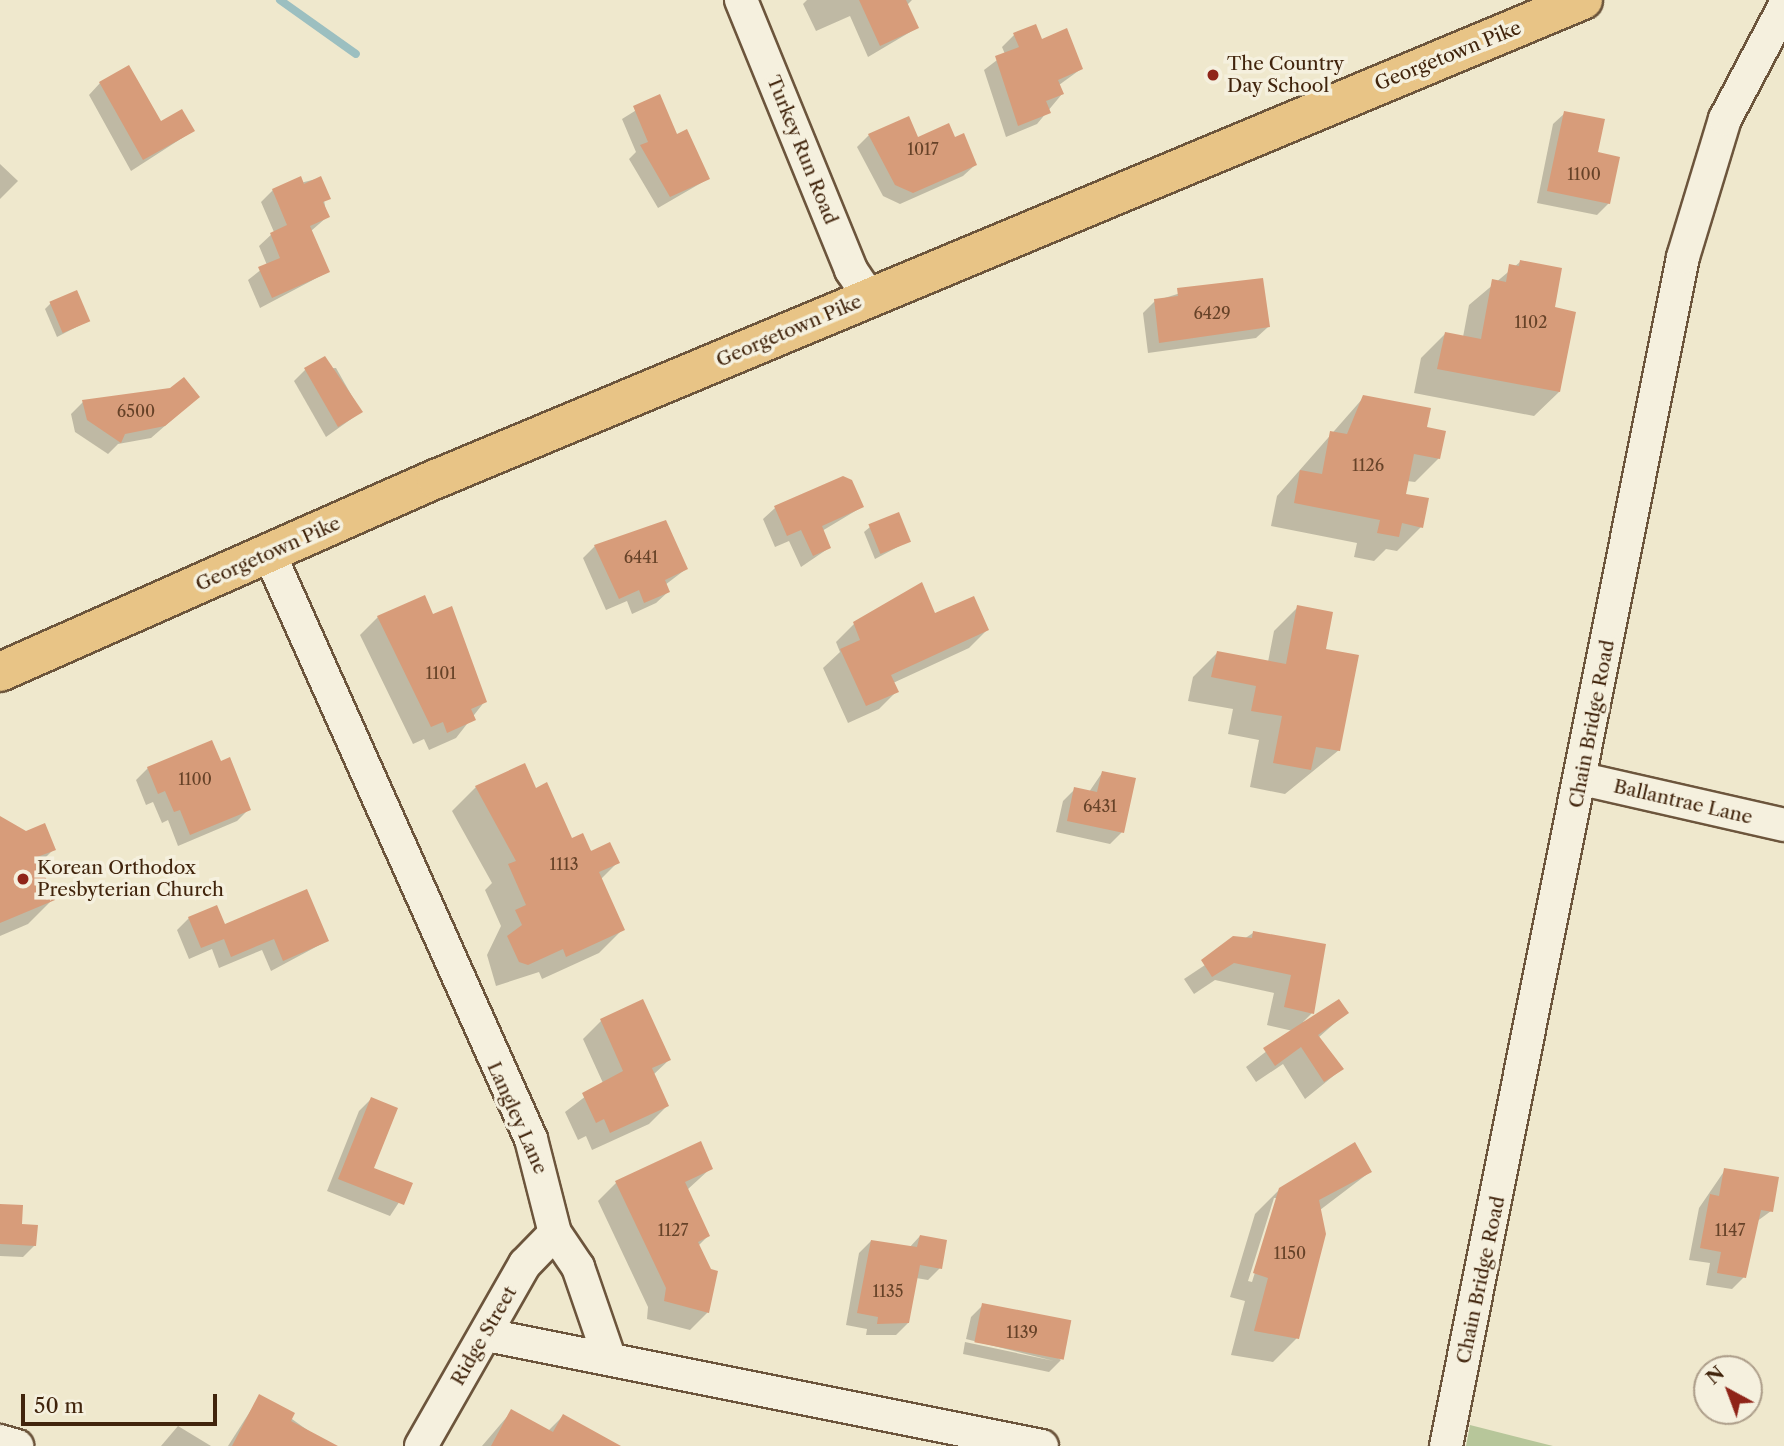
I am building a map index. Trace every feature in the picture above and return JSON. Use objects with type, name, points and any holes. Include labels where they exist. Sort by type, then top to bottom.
[{"type":"main road","name":"Georgetown Pike","points":[[0,672],[269,553],[869,297],[1583,0]]},
{"type":"street","name":"Turkey Run Road","points":[[741,0],[851,270],[869,297]]},
{"type":"street","name":"Chain Bridge Road","points":[[1446,1446],[1582,779],[1683,257],[1725,119],[1783,12]]},
{"type":"street","name":"Langley Lane","points":[[269,553],[531,1139],[555,1233],[578,1266],[609,1357]]},
{"type":"street","name":"Ballantrae Lane","points":[[1582,779],[1784,825]]},
{"type":"street","name":"Ridge Street","points":[[421,1446],[487,1335],[525,1264],[555,1233]]},
{"type":"street","points":[[487,1335],[609,1357],[1042,1446]]},
{"type":"street","points":[[0,1441],[17,1446]]},
{"type":"green space","points":[[1470,1425],[1553,1446],[1466,1446]]},
{"type":"building","points":[[859,0],[906,0],[919,28],[880,46]]},
{"type":"building","points":[[1036,24],[1042,39],[1067,28],[1083,69],[1058,80],[1064,94],[1046,101],[1051,113],[1018,126],[995,56],[1019,47],[1013,33]]},
{"type":"building","points":[[129,65],[161,121],[182,109],[195,131],[143,160],[99,82]]},
{"type":"building","points":[[660,94],[677,134],[687,129],[710,179],[670,197],[640,145],[648,142],[633,106]]},
{"type":"building","points":[[1564,111],[1605,119],[1598,152],[1620,157],[1610,204],[1547,191]]},
{"type":"building","points":[[909,116],[918,137],[949,123],[955,137],[964,133],[977,165],[913,193],[895,185],[868,134]]},
{"type":"building","points":[[301,176],[304,184],[321,176],[331,199],[323,202],[330,217],[310,226],[330,272],[272,298],[258,267],[280,258],[270,233],[287,225],[272,189]]},
{"type":"building","points":[[1520,260],[1562,268],[1555,307],[1576,312],[1560,392],[1437,369],[1445,332],[1481,339],[1492,279],[1506,282],[1509,264],[1519,266]]},
{"type":"building","points":[[1263,278],[1270,327],[1159,343],[1154,299],[1178,296],[1177,288]]},
{"type":"building","points":[[77,290],[90,321],[63,333],[49,302]]},
{"type":"building","points":[[325,356],[363,412],[338,427],[304,368]]},
{"type":"building","points":[[184,377],[200,397],[165,426],[125,434],[121,443],[87,420],[82,400],[170,388]]},
{"type":"building","points":[[1363,395],[1431,408],[1427,427],[1446,431],[1440,459],[1414,454],[1406,494],[1429,498],[1423,528],[1402,523],[1399,537],[1377,533],[1380,520],[1294,503],[1300,470],[1322,474],[1330,431],[1347,434]]},
{"type":"building","points":[[843,476],[852,480],[864,507],[822,526],[831,548],[813,556],[801,530],[787,536],[774,506]]},
{"type":"building","points":[[899,512],[911,542],[880,554],[868,524]]},
{"type":"building","points":[[666,520],[688,569],[665,580],[670,592],[644,603],[639,590],[619,599],[594,545]]},
{"type":"building","points":[[922,582],[935,613],[974,596],[989,630],[891,675],[899,692],[866,706],[840,649],[860,640],[853,622]]},
{"type":"building","points":[[425,595],[433,614],[452,606],[487,702],[471,709],[476,720],[447,733],[443,722],[431,727],[377,616]]},
{"type":"building","points":[[1297,605],[1333,612],[1326,649],[1359,655],[1340,751],[1316,747],[1311,770],[1273,763],[1282,716],[1251,711],[1256,686],[1211,677],[1217,651],[1286,664]]},
{"type":"building","points":[[212,740],[221,761],[230,757],[251,810],[190,835],[180,810],[174,812],[165,791],[158,794],[147,767]]},
{"type":"building","points":[[525,763],[536,788],[547,782],[572,838],[583,833],[591,851],[610,842],[620,863],[599,872],[625,930],[566,957],[563,949],[528,965],[519,962],[507,936],[522,925],[515,910],[526,905],[508,864],[516,861],[475,786]]},
{"type":"building","points":[[1102,771],[1136,778],[1124,833],[1067,821],[1074,787],[1097,792]]},
{"type":"building","name":"Korean Orthodox Presbyterian Church","points":[[0,816],[26,831],[45,823],[56,850],[37,857],[55,900],[0,923]]},
{"type":"building","points":[[307,889],[329,941],[283,961],[274,939],[231,957],[224,939],[201,948],[188,917],[217,905],[225,924]]},
{"type":"building","points":[[1253,931],[1326,944],[1314,1014],[1284,1007],[1291,975],[1234,963],[1212,977],[1201,960],[1233,936],[1252,938]]},
{"type":"building","points":[[643,999],[671,1060],[652,1068],[669,1106],[610,1133],[604,1119],[596,1123],[582,1093],[623,1071],[600,1019]]},
{"type":"building","points":[[1339,999],[1349,1013],[1318,1035],[1344,1069],[1324,1082],[1301,1047],[1275,1066],[1263,1048]]},
{"type":"building","points":[[371,1097],[398,1108],[374,1168],[413,1183],[404,1205],[338,1179]]},
{"type":"building","points":[[701,1141],[713,1169],[685,1182],[710,1236],[698,1242],[711,1269],[718,1271],[709,1313],[664,1301],[666,1288],[615,1181]]},
{"type":"building","points":[[1355,1142],[1372,1172],[1319,1200],[1326,1234],[1299,1339],[1254,1331],[1268,1278],[1253,1273],[1279,1188]]},
{"type":"building","points":[[1724,1168],[1779,1177],[1773,1212],[1761,1210],[1746,1278],[1717,1273],[1721,1252],[1700,1248],[1710,1194],[1719,1196]]},
{"type":"building","points":[[0,1204],[23,1205],[22,1224],[38,1225],[36,1246],[0,1244]]},
{"type":"building","points":[[920,1235],[947,1240],[942,1269],[920,1265],[909,1323],[877,1324],[878,1317],[857,1313],[871,1240],[917,1247]]},
{"type":"building","points":[[982,1303],[1071,1320],[1064,1360],[974,1342]]},
{"type":"building","points":[[259,1394],[295,1413],[291,1421],[338,1446],[232,1446]]},
{"type":"building","points":[[511,1409],[553,1432],[563,1414],[621,1446],[491,1446]]},
{"type":"waterway","points":[[280,0],[356,54]]},
{"type":"place","name":"The Country Day School","points":[[1213,75]]},
{"type":"place","name":"Korean Orthodox Presbyterian Church","points":[[23,879]]}]
